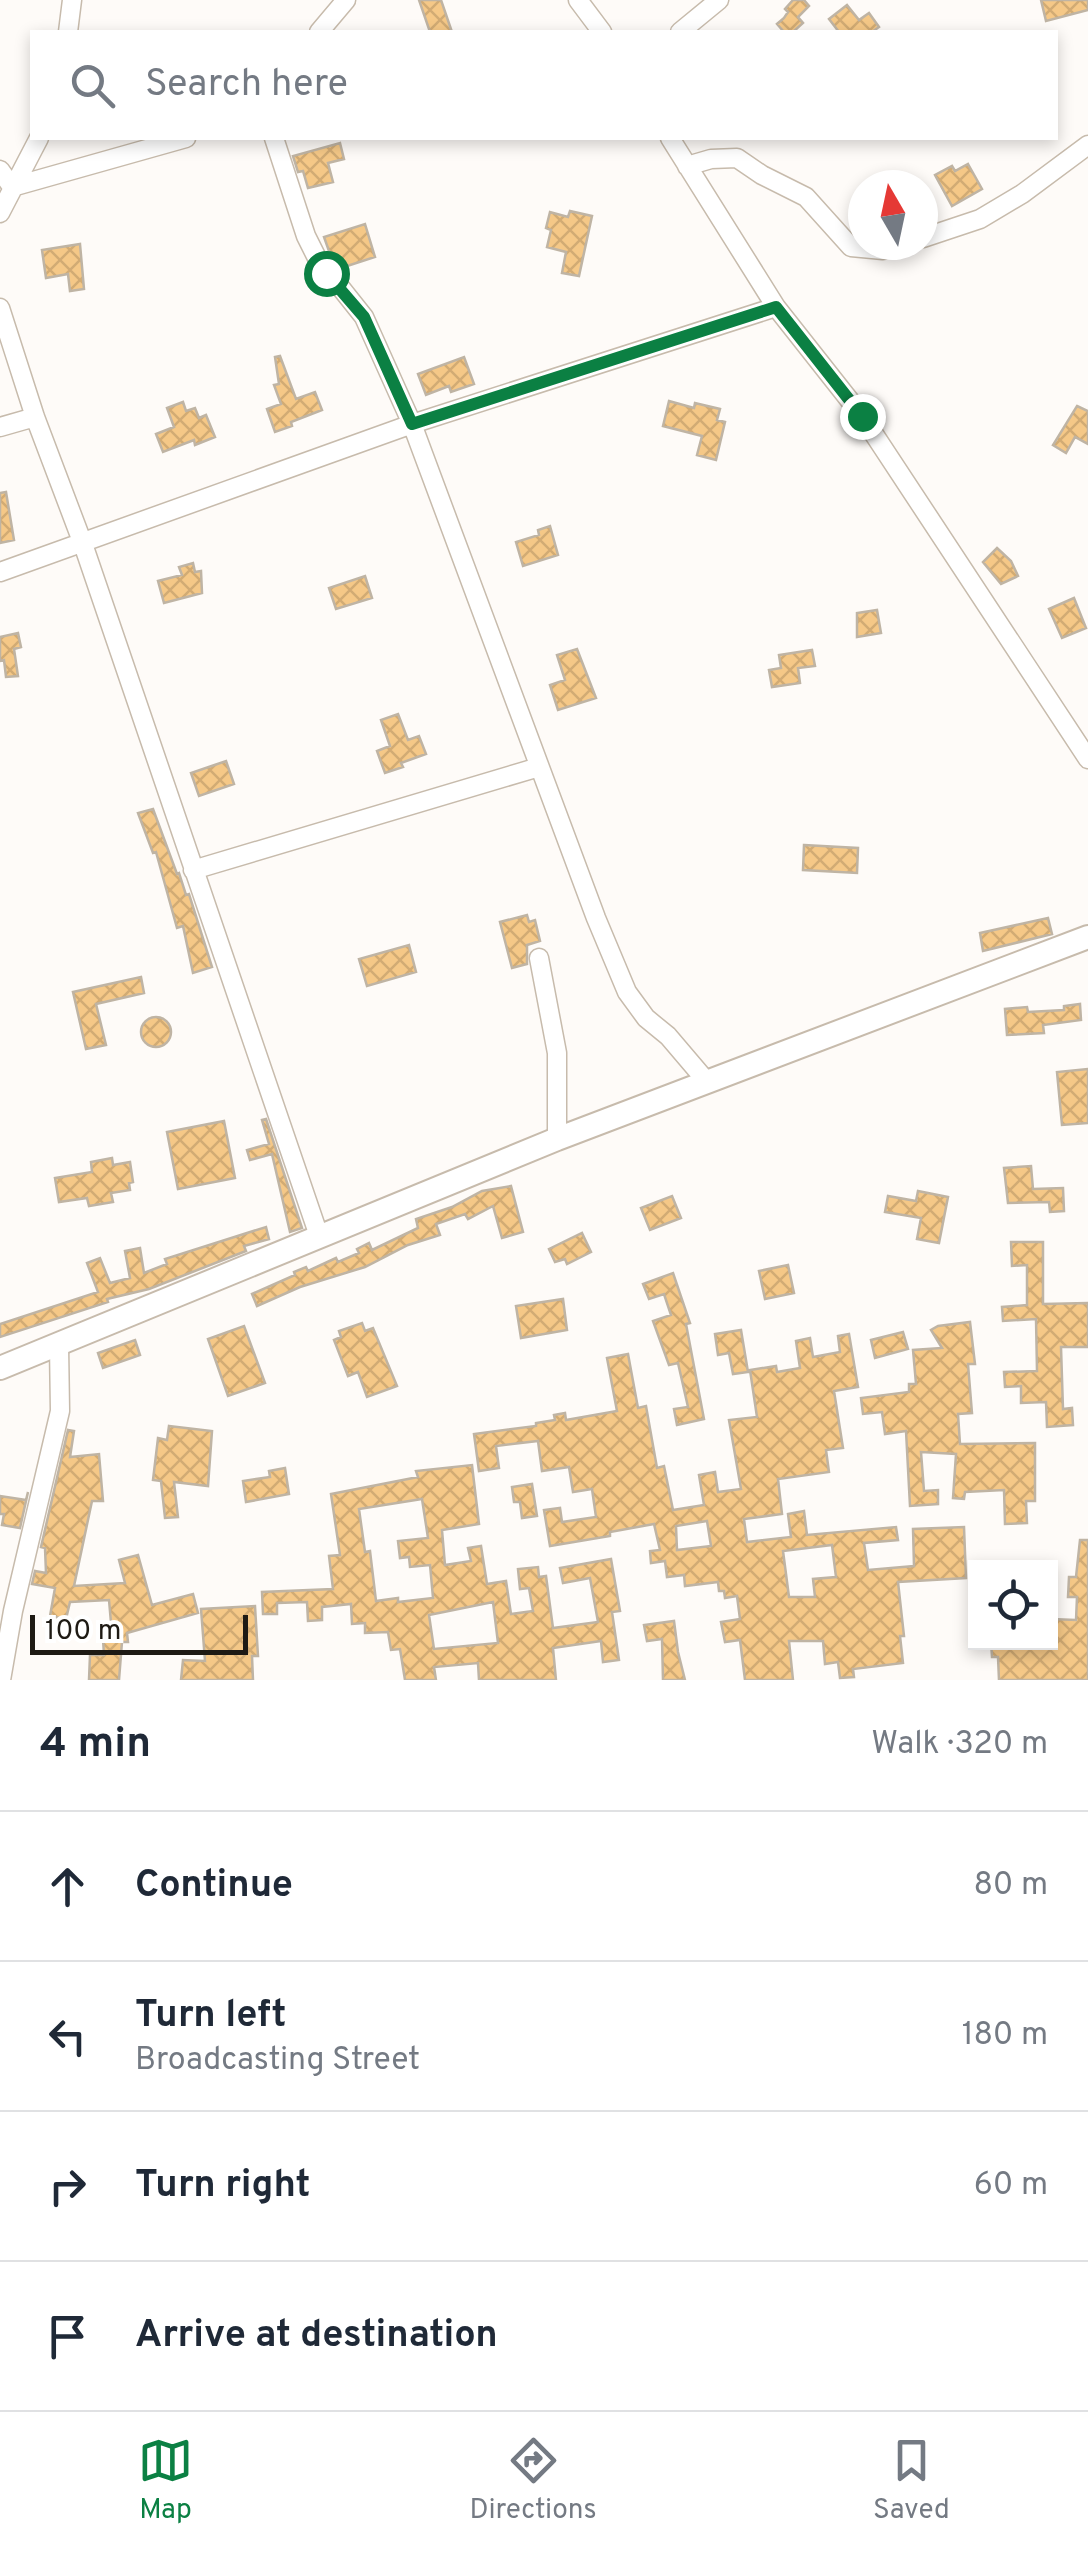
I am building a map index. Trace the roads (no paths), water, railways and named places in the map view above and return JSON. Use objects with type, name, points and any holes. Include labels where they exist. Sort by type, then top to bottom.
[{"type":"main road","points":[[0,1368],[558,1139],[1088,937]]},
{"type":"street","points":[[68,30],[72,0]]},
{"type":"street","points":[[321,30],[346,0]]},
{"type":"street","points":[[578,0],[600,30]]},
{"type":"street","points":[[682,30],[719,0]]},
{"type":"street","points":[[0,213],[38,140]]},
{"type":"street","points":[[12,187],[179,140]]},
{"type":"street","points":[[275,140],[316,258],[364,317],[412,424],[538,768],[627,992],[646,1018],[668,1036],[708,1083]]},
{"type":"street","points":[[671,140],[776,307],[862,416],[1088,759]]},
{"type":"street","points":[[938,233],[980,220],[1088,145]]},
{"type":"street","points":[[687,166],[711,159],[736,158],[806,197],[848,243]]},
{"type":"street","points":[[0,170],[12,187]]},
{"type":"street","points":[[0,572],[412,424],[776,307]]},
{"type":"street","points":[[0,308],[34,417],[83,544],[319,1236]]},
{"type":"street","points":[[0,427],[34,417]]},
{"type":"street","points":[[193,870],[538,768]]},
{"type":"street","points":[[539,958],[557,1053],[558,1139]]},
{"type":"street","points":[[1,1680],[13,1611],[60,1411],[60,1345]]}]
